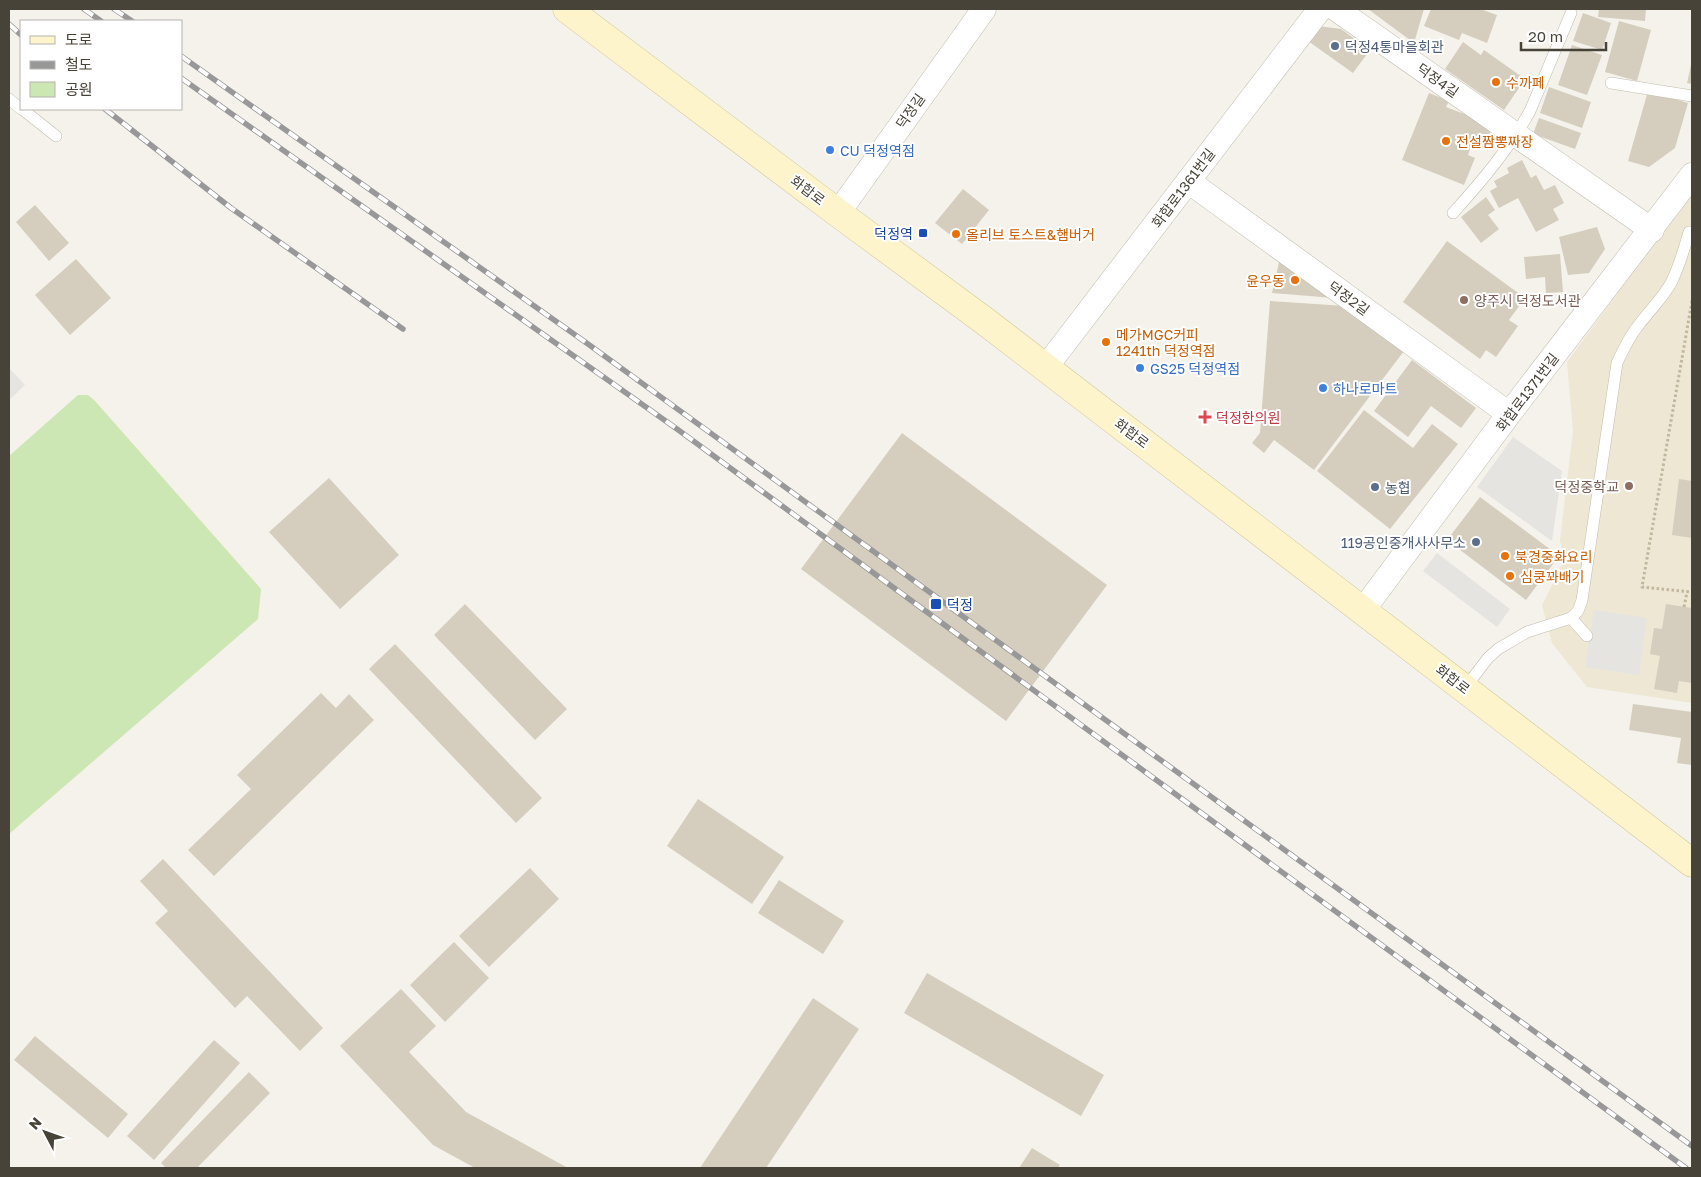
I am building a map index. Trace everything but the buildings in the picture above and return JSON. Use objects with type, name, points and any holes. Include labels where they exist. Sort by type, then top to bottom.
[{"type":"main road","name":"화합로","points":[[567,9],[1046,367],[1692,863]]},
{"type":"street","name":"화합로1361번길","points":[[1046,367],[1320,9]]},
{"type":"street","name":"덕정4길","points":[[1336,9],[1652,230]]},
{"type":"street","name":"덕정길","points":[[838,213],[974,12]]},
{"type":"street","name":"화합로1371번길","points":[[1363,610],[1692,175]]},
{"type":"street","name":"덕정2길","points":[[1188,181],[1510,414]]},
{"type":"lane","points":[[1453,213],[1484,179],[1530,111],[1571,13]]},
{"type":"lane","points":[[1611,82],[1692,96]]},
{"type":"lane","points":[[9,99],[20,108]]},
{"type":"lane","points":[[22,110],[56,136]]},
{"type":"lane","points":[[1465,688],[1488,658],[1498,649],[1528,632],[1571,618],[1578,612],[1582,600],[1617,363],[1624,346],[1671,283],[1680,263],[1689,232]]},
{"type":"lane","points":[[1571,618],[1587,636]]},
{"type":"path","points":[[1692,301],[1642,587],[1692,592]]},
{"type":"path","points":[[1684,607],[1687,592]]},
{"type":"shaded area","name":"덕정중학교","points":[[1692,192],[1692,703],[1587,687],[1552,643],[1542,605],[1564,561],[1560,540],[1573,431],[1567,362]]},
{"type":"shaded area","points":[[9,368],[25,385],[9,400]]},
{"type":"shaded area","points":[[1513,437],[1562,471],[1552,541],[1477,487]]},
{"type":"shaded area","points":[[1437,553],[1510,609],[1497,627],[1423,571]]},
{"type":"shaded area","points":[[1594,610],[1647,618],[1639,675],[1585,667]]},
{"type":"green space","points":[[78,395],[88,395],[95,401],[261,589],[258,619],[9,834],[9,456]]},
{"type":"railway","points":[[84,9],[100,20]]},
{"type":"railway","points":[[114,9],[130,20]]},
{"type":"railway","points":[[9,24],[20,34]]},
{"type":"railway","points":[[182,57],[588,344],[1692,1146]]},
{"type":"railway","points":[[182,79],[677,429],[1686,1168]]},
{"type":"railway","points":[[106,110],[231,208],[403,329]]},
{"type":"place","name":"덕정4통마을회관","points":[[1335,46]]},
{"type":"place","name":"수까페","points":[[1496,82]]},
{"type":"place","name":"전설짬뽕짜장","points":[[1446,141]]},
{"type":"place","name":"CU 덕정역점","points":[[830,150]]},
{"type":"place","name":"덕정역","points":[[923,233]]},
{"type":"place","name":"올리브 토스트&햄버거","points":[[956,234]]},
{"type":"place","name":"윤우동","points":[[1295,280]]},
{"type":"place","name":"양주시 덕정도서관","points":[[1464,300]]},
{"type":"place","name":"메가MGC커피 1241th 덕정역점","points":[[1106,342]]},
{"type":"place","name":"GS25 덕정역점","points":[[1140,368]]},
{"type":"place","name":"하나로마트","points":[[1323,388]]},
{"type":"place","name":"덕정한의원","points":[[1205,417]]},
{"type":"place","name":"덕정중학교","points":[[1629,486]]},
{"type":"place","name":"농협","points":[[1375,487]]},
{"type":"place","name":"119공인중개사사무소","points":[[1476,542]]},
{"type":"place","name":"북경중화요리","points":[[1505,556]]},
{"type":"place","name":"심쿵꽈배기","points":[[1510,576]]},
{"type":"place","name":"덕정","points":[[936,604]]}]
